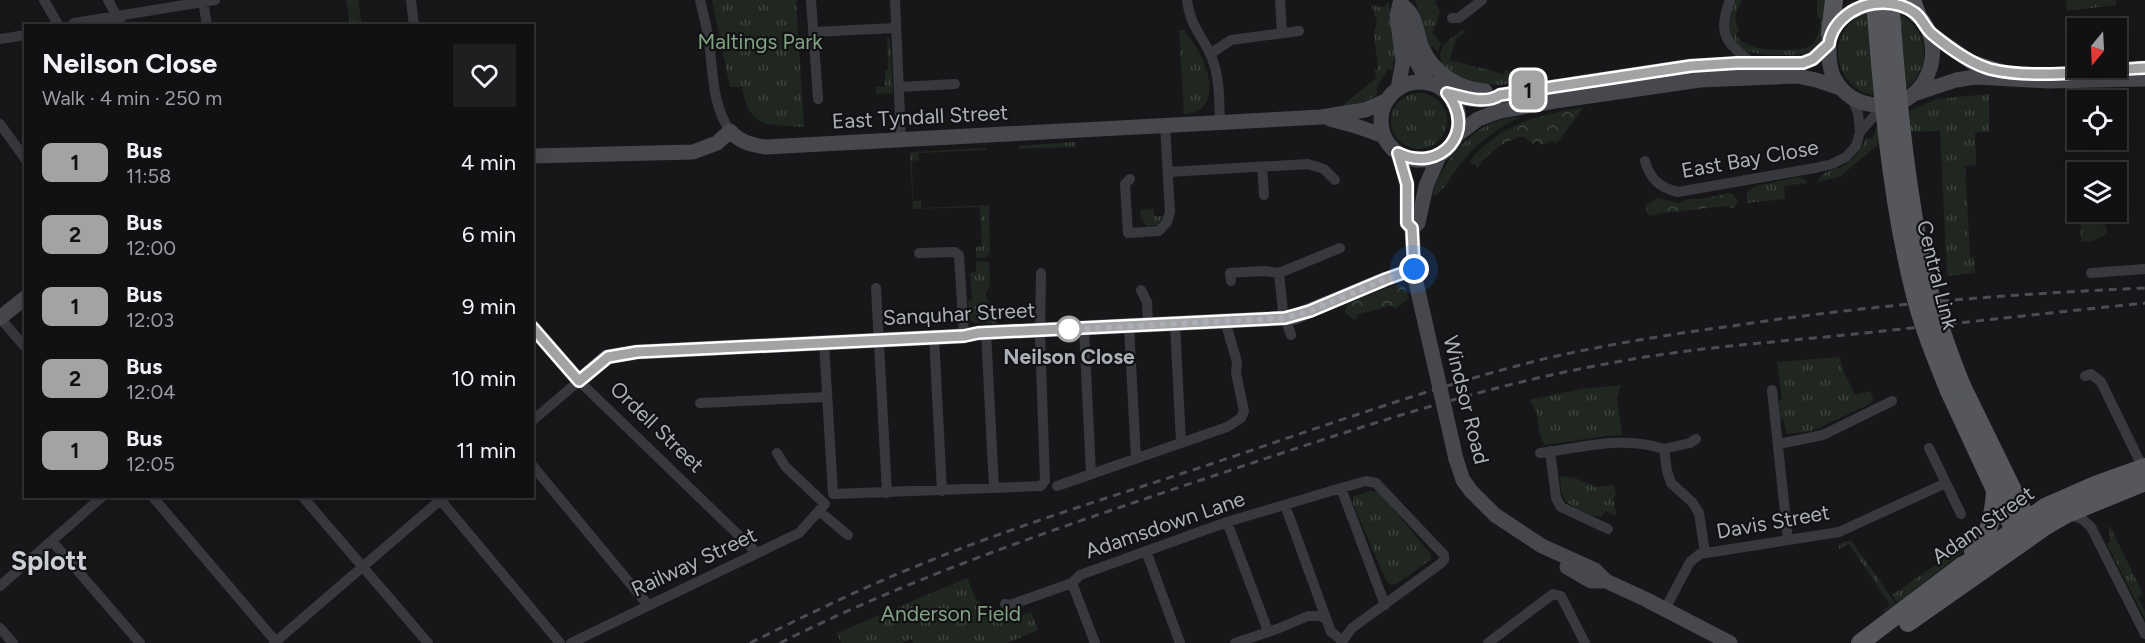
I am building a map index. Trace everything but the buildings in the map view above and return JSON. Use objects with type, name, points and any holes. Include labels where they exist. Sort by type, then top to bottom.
[{"type":"main road","points":[[1830,39],[1834,0]]},
{"type":"main road","name":"Central Link","points":[[1875,0],[1882,79],[1904,245],[1914,294],[1955,388],[1995,492],[2025,530]]},
{"type":"main road","name":"Central Link","points":[[1890,0],[1907,174],[1918,242],[1944,337],[1955,388],[2025,530]]},
{"type":"main road","name":"Adam Street","points":[[1860,643],[1963,565],[2025,530],[2067,514],[2144,472]]},
{"type":"main road","name":"Adam Street","points":[[1879,643],[2025,530],[2045,507],[2074,494],[2144,472]]},
{"type":"main road","points":[[1963,565],[1967,556],[1980,545],[1987,535],[1993,515],[1995,492]]},
{"type":"street","points":[[44,0],[58,24]]},
{"type":"street","points":[[108,0],[119,20]]},
{"type":"street","points":[[74,23],[119,20],[215,0]]},
{"type":"street","points":[[411,0],[414,24]]},
{"type":"street","points":[[534,156],[693,152],[717,143],[730,131],[721,117],[717,104],[709,41],[700,0]]},
{"type":"street","points":[[811,0],[818,99]]},
{"type":"street","points":[[895,0],[901,140]]},
{"type":"street","points":[[1187,0],[1192,23],[1210,54],[1217,79],[1220,122]]},
{"type":"street","points":[[1280,0],[1282,33]]},
{"type":"street","points":[[1452,18],[1459,18],[1482,0]]},
{"type":"street","points":[[1730,0],[1723,17],[1726,36],[1738,52],[1753,63]]},
{"type":"street","points":[[203,1],[207,24]]},
{"type":"street","points":[[1400,1],[1412,16],[1423,50],[1440,72],[1460,85],[1476,90],[1495,91],[1500,95]]},
{"type":"street","points":[[1400,1],[1413,55],[1428,82]]},
{"type":"street","points":[[1398,89],[1403,61],[1397,16],[1400,1]]},
{"type":"street","points":[[1447,93],[1477,100],[1691,66],[1803,63],[1813,59],[1849,13],[1869,4],[1882,2],[1914,7],[1930,33],[1934,48],[1933,61],[1928,77],[1917,93]]},
{"type":"street","points":[[813,32],[896,27]]},
{"type":"street","points":[[1210,54],[1231,40],[1299,31]]},
{"type":"street","points":[[1930,33],[1971,62],[2009,73],[2040,74],[2145,68]]},
{"type":"street","points":[[0,39],[24,35]]},
{"type":"street","points":[[1830,39],[1830,63],[1840,88]]},
{"type":"street","points":[[1457,135],[1458,113],[1454,102],[1438,86],[1428,82],[1418,82],[1398,89],[1386,101],[1381,124],[1384,136],[1398,153],[1419,160],[1430,159],[1440,154],[1470,124],[1489,114],[1569,99],[1700,80],[1806,77],[1840,88],[1852,98],[1867,104],[1882,106],[1895,104],[1917,93],[1976,77],[2049,81],[2145,79]]},
{"type":"street","points":[[900,87],[955,84]]},
{"type":"street","points":[[1852,98],[1858,113],[1860,132]]},
{"type":"street","name":"East Tyndall Street","points":[[730,131],[739,140],[766,147],[1321,117],[1365,110],[1386,101]]},
{"type":"street","name":"East Bay Close","points":[[1645,161],[1650,174],[1657,183],[1671,191],[1685,192],[1832,164],[1852,152],[1860,132],[1882,106]]},
{"type":"street","name":"East Tyndall Street","points":[[1321,117],[1384,136]]},
{"type":"street","points":[[0,124],[24,157]]},
{"type":"street","points":[[1130,179],[1125,184],[1128,233],[1153,232],[1164,227],[1169,217],[1165,125]]},
{"type":"street","name":"Windsor Road","points":[[1398,153],[1407,184],[1407,223],[1412,228],[1415,274],[1456,459],[1464,480],[1480,502],[1495,515],[1542,546],[1595,570],[1606,581],[1730,643]]},
{"type":"street","name":"Windsor Road","points":[[1412,228],[1418,223],[1426,186],[1440,154]]},
{"type":"street","points":[[1168,172],[1316,165],[1324,169],[1335,180]]},
{"type":"street","points":[[1263,167],[1264,195]]},
{"type":"street","points":[[1231,280],[1230,273],[1264,271],[1279,273],[1340,248]]},
{"type":"street","points":[[919,253],[955,252],[959,255],[964,336]]},
{"type":"street","points":[[2091,273],[2145,269]]},
{"type":"street","points":[[824,343],[833,494],[1041,486],[1045,481],[1040,330],[1041,273]]},
{"type":"street","points":[[1279,273],[1285,318],[1291,335]]},
{"type":"street","name":"Sanquhar Street","points":[[579,381],[603,360],[618,354],[1285,318],[1302,314],[1386,279],[1415,274]]},
{"type":"street","points":[[876,288],[887,493]]},
{"type":"street","points":[[1141,290],[1147,302],[1148,326]]},
{"type":"street","points":[[24,299],[0,318],[24,346]]},
{"type":"street","points":[[1057,486],[1227,428],[1241,417],[1244,411],[1235,370],[1237,362],[1225,321]]},
{"type":"street","points":[[1175,324],[1180,443]]},
{"type":"street","points":[[1129,327],[1136,458]]},
{"type":"street","name":"Ordell Street","points":[[534,329],[579,381],[757,553]]},
{"type":"street","points":[[1084,329],[1091,474]]},
{"type":"street","points":[[986,333],[994,488]]},
{"type":"street","points":[[933,337],[942,491]]},
{"type":"street","points":[[2085,375],[2094,375],[2101,382],[2144,472]]},
{"type":"street","points":[[534,419],[579,381]]},
{"type":"street","points":[[1772,390],[1788,540]]},
{"type":"street","points":[[700,403],[827,397]]},
{"type":"street","points":[[1779,444],[1823,435],[1892,400]]},
{"type":"street","points":[[1608,529],[1561,507],[1556,498],[1546,452],[1609,442],[1633,442],[1664,449],[1690,443],[1696,439]]},
{"type":"street","points":[[1929,448],[1961,514]]},
{"type":"street","points":[[1664,449],[1671,483],[1692,502],[1699,513],[1705,553]]},
{"type":"street","points":[[777,453],[784,466],[848,536]]},
{"type":"street","points":[[534,467],[648,605]]},
{"type":"street","name":"Adamsdown Lane","points":[[1005,604],[1010,605],[1072,583],[1080,575],[1227,522],[1366,481],[1376,483],[1444,555],[1444,560],[1440,564],[1385,605]]},
{"type":"street","name":"Davis Street","points":[[1665,609],[1692,559],[1705,553],[1839,532],[1946,483]]},
{"type":"street","points":[[1285,505],[1325,618],[1331,632],[1341,642],[1352,628],[1385,605],[1341,488]]},
{"type":"street","points":[[0,586],[101,498]]},
{"type":"street","points":[[154,498],[276,643],[441,498],[560,643]]},
{"type":"street","points":[[304,498],[428,643]]},
{"type":"street","name":"Railway Street","points":[[571,643],[799,533],[822,508]]},
{"type":"street","points":[[2067,514],[2082,519],[2091,527],[2145,634]]},
{"type":"street","points":[[1227,522],[1268,631]]},
{"type":"street","points":[[52,541],[140,643]]},
{"type":"street","points":[[1146,551],[1180,643]]},
{"type":"street","points":[[1072,583],[1095,643]]},
{"type":"street","points":[[1488,643],[1552,594],[1561,596],[1585,643]]},
{"type":"street","points":[[1235,643],[1308,616],[1325,618]]},
{"type":"street","points":[[0,628],[13,643]]},
{"type":"green space","points":[[346,0],[358,0],[362,24],[350,24]]},
{"type":"green space","name":"Maltings Park","points":[[712,0],[796,0],[804,127],[780,126],[762,122],[750,111],[742,87],[730,87]]},
{"type":"green space","points":[[1415,0],[1438,0],[1435,2],[1440,11],[1437,24],[1432,32],[1441,43],[1438,52],[1433,46],[1430,48]]},
{"type":"green space","points":[[1734,0],[1742,0],[1736,14],[1739,29],[1736,36],[1754,47],[1784,50],[1806,48],[1813,44],[1821,19],[1817,17],[1817,0],[1825,0],[1823,31],[1819,46],[1814,50],[1796,55],[1754,53],[1743,49],[1729,32],[1727,22]]},
{"type":"green space","points":[[2066,0],[2116,0],[2116,5],[2067,11]]},
{"type":"green space","points":[[1389,2],[1396,51],[1392,70],[1388,69],[1376,89],[1378,93],[1370,99],[1342,106],[1376,78],[1375,70],[1378,69],[1374,33],[1377,21],[1371,5],[1382,7]]},
{"type":"green space","points":[[1881,10],[1905,17],[1917,29],[1924,53],[1917,77],[1905,89],[1881,96],[1857,89],[1845,77],[1838,53],[1845,29],[1857,17]]},
{"type":"green space","points":[[1179,30],[1184,30],[1198,51],[1209,82],[1209,92],[1203,107],[1195,112],[1184,114]]},
{"type":"green space","points":[[1462,30],[1466,31],[1456,39],[1450,60],[1504,74],[1505,70],[1538,79],[1500,85],[1481,84],[1460,78],[1442,64],[1440,55],[1443,45]]},
{"type":"green space","points":[[887,36],[890,39],[893,93],[876,94],[876,87],[885,87],[885,70],[888,69]]},
{"type":"green space","points":[[1419,93],[1430,95],[1439,101],[1445,110],[1447,121],[1445,132],[1439,141],[1430,147],[1419,149],[1408,147],[1399,141],[1393,132],[1391,121],[1393,110],[1399,101],[1408,95]]},
{"type":"green space","points":[[1989,94],[1989,132],[1975,132],[1976,165],[1965,166],[1970,257],[1974,257],[1975,273],[1947,276],[1940,131],[1911,132],[1881,142],[1841,176],[1818,182],[1825,173],[1845,165],[1853,158],[1866,138],[1872,138],[1879,125],[1936,99]]},
{"type":"green space","points":[[1583,108],[1557,143],[1551,141],[1541,145],[1536,141],[1533,144],[1524,137],[1520,137],[1496,148],[1478,167],[1469,162],[1493,139],[1520,123]]},
{"type":"green space","points":[[1521,117],[1503,126],[1479,144],[1459,166],[1443,189],[1436,195],[1432,194],[1447,164],[1470,137],[1492,123]]},
{"type":"green space","points":[[1076,142],[1076,147],[1019,149],[1019,146]]},
{"type":"green space","points":[[986,148],[986,150],[919,153],[919,160],[912,161],[913,201],[921,201],[921,208],[989,205],[990,252],[987,257],[976,258],[976,247],[982,246],[980,207],[913,209],[910,152]]},
{"type":"green space","points":[[1799,177],[1807,183],[1784,186],[1785,199],[1747,203],[1747,192],[1755,186]]},
{"type":"green space","points":[[1733,194],[1738,201],[1733,208],[1727,206],[1649,216],[1645,206],[1658,198],[1679,203],[1687,199],[1701,199]]},
{"type":"green space","points":[[1154,209],[1154,216],[1164,216],[1157,225],[1147,226],[1141,218],[1140,210]]},
{"type":"green space","points":[[2080,222],[2104,222],[2107,234],[2093,241],[2081,242]]},
{"type":"green space","points":[[976,261],[989,262],[990,285],[986,296],[997,324],[975,323],[970,320],[968,301],[972,300],[970,273],[976,272]]},
{"type":"green space","points":[[1395,285],[1404,287],[1409,298],[1395,309],[1388,306],[1358,314],[1355,320],[1345,313],[1347,304]]},
{"type":"green space","points":[[1840,357],[1842,368],[1855,395],[1870,391],[1873,398],[1872,403],[1812,431],[1787,434],[1783,419],[1780,420],[1779,401],[1782,400],[1777,362]]},
{"type":"green space","points":[[1621,385],[1617,399],[1622,435],[1544,445],[1539,432],[1537,413],[1529,400],[1582,389]]},
{"type":"green space","points":[[1560,476],[1575,478],[1596,487],[1614,485],[1615,516],[1606,511],[1601,517],[1597,516],[1579,510],[1569,503],[1562,494]]},
{"type":"green space","points":[[1376,491],[1382,495],[1431,555],[1430,560],[1395,585],[1389,584],[1385,578],[1353,503],[1353,497]]},
{"type":"green space","points":[[2109,524],[2143,594],[2138,597],[2145,612],[2145,619],[2107,544],[2110,542]]},
{"type":"green space","points":[[1851,540],[1896,604],[1884,612],[1889,603],[1849,544],[1839,549],[1839,544]]},
{"type":"green space","points":[[1966,544],[1966,549],[1898,603],[1892,595]]},
{"type":"green space","name":"Anderson Field","points":[[967,578],[976,600],[998,613],[1011,609],[1015,618],[1031,612],[1038,630],[1007,643],[913,643],[911,639],[902,643],[841,643],[837,633]]},
{"type":"railway","points":[[750,643],[929,561],[1069,510],[1466,380],[1552,357],[1664,336],[1886,306],[2145,288]]},
{"type":"railway","points":[[780,643],[883,596],[1039,535],[1355,429],[1514,384],[1568,371],[1680,352],[2145,303]]},
{"type":"bus line","name":"1","points":[[534,329],[579,381],[608,357],[637,352],[1294,317],[1414,269],[1412,228],[1407,223],[1407,184],[1398,153],[1408,158],[1430,159],[1450,146],[1457,135],[1459,124],[1454,102],[1447,93],[1477,100],[1691,66],[1803,63],[1822,52],[1829,44],[1830,34],[1849,13],[1869,4],[1882,2],[1902,5],[1917,14],[1930,33],[1971,62],[1990,69],[2032,74],[2145,68]]},
{"type":"place","name":"Neilson Close","points":[[1069,329]]},
{"type":"district","name":"Splott","points":[[49,561]]},
{"type":"route","points":[[1069,329],[1062,330],[1294,317],[1414,269]]}]
